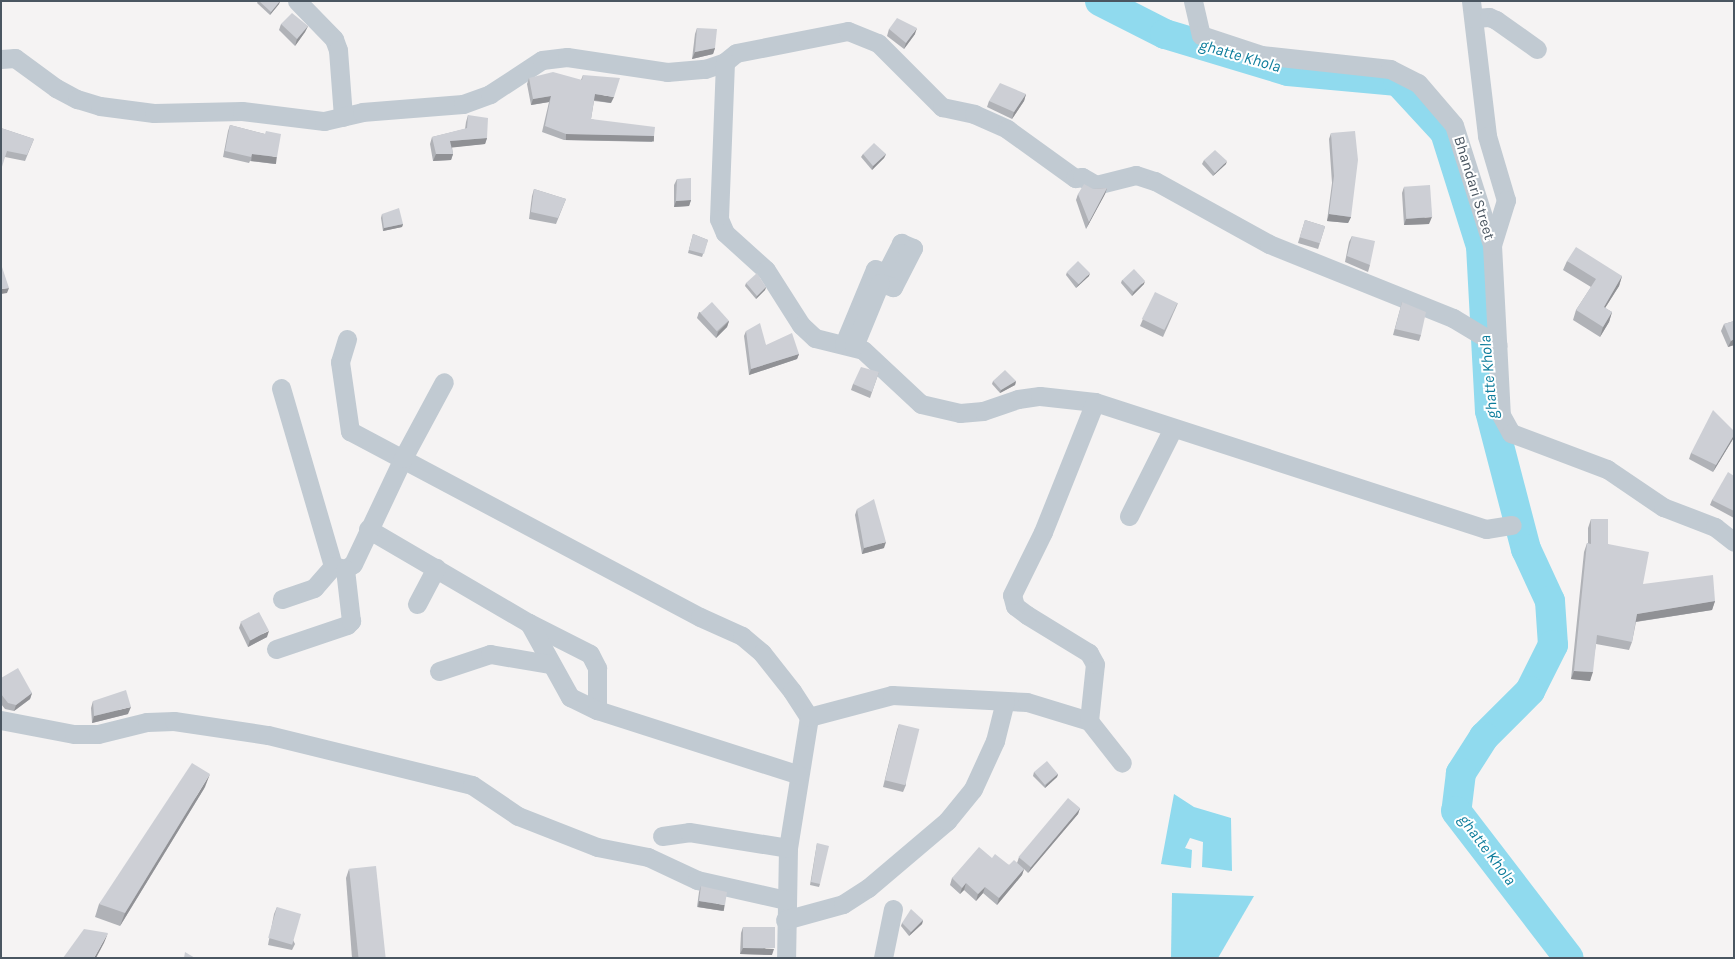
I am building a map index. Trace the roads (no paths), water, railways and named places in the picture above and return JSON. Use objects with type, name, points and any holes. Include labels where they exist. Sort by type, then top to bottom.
[{"type":"street","points":[[297,1],[334,39],[338,50],[343,117]]},
{"type":"street","name":"Bhandari Street","points":[[1194,1],[1201,35],[1261,55],[1390,69],[1418,83],[1454,125],[1492,245],[1501,415],[1511,433],[1607,469],[1663,507],[1715,527],[1734,542]]},
{"type":"street","points":[[1492,245],[1506,200],[1486,136],[1472,10],[1496,20],[1537,49]]},
{"type":"street","points":[[1,59],[15,58],[77,99],[131,112],[210,114],[242,111],[307,121],[343,117],[362,112],[463,104],[490,94],[542,60],[575,57],[667,72],[705,69],[725,62],[736,53],[848,31],[866,36],[890,54],[942,107],[974,114],[1007,129],[1075,178],[1082,177],[1096,184],[1136,175],[1155,181],[1268,244],[1453,318],[1498,345]]},
{"type":"street","points":[[725,62],[719,219],[725,233],[766,270],[801,324],[815,338],[863,350],[921,404],[960,413],[982,411],[1018,399],[1040,396],[1095,402],[1486,529],[1512,525]]},
{"type":"street","points":[[901,243],[913,248],[893,287],[880,282],[849,345],[875,269],[886,273],[901,243]]},
{"type":"street","points":[[346,339],[340,362],[350,431],[700,617],[742,636],[762,653],[809,717],[788,848],[785,920],[786,958]]},
{"type":"street","points":[[282,599],[314,588],[339,568],[353,564],[402,458],[444,382]]},
{"type":"street","points":[[276,649],[347,625],[351,621],[339,568],[281,388]]},
{"type":"street","points":[[1089,721],[1094,664],[1089,653],[1027,616],[1015,606],[1012,594],[1043,532],[1095,402]]},
{"type":"street","points":[[1129,516],[1173,428]]},
{"type":"street","points":[[368,529],[529,623],[590,654],[597,668],[597,710]]},
{"type":"street","points":[[417,604],[436,568]]},
{"type":"street","points":[[529,623],[549,664],[570,697],[597,710],[799,775]]},
{"type":"street","points":[[439,671],[490,654],[549,664]]},
{"type":"street","points":[[809,717],[892,695],[1027,702],[1089,721],[1122,763]]},
{"type":"street","points":[[785,920],[843,904],[868,888],[947,821],[973,789],[994,741],[1005,701]]},
{"type":"street","points":[[1,720],[74,734],[98,734],[147,722],[174,721],[268,735],[472,785],[518,816],[597,847],[648,857],[697,880],[786,900]]},
{"type":"street","points":[[662,836],[689,832],[788,848]]},
{"type":"street","points":[[882,958],[894,909]]},
{"type":"water","points":[[1174,794],[1194,807],[1231,818],[1232,871],[1202,867],[1203,842],[1190,838],[1185,848],[1192,850],[1191,868],[1161,864]]},
{"type":"water","points":[[1172,893],[1254,896],[1218,958],[1171,958]]},
{"type":"waterway","name":"ghatte Khola","points":[[1100,1],[1165,34],[1288,71],[1398,81],[1445,132],[1481,246],[1490,411],[1526,549],[1550,601],[1553,645],[1530,691],[1484,737],[1461,773],[1456,811],[1569,958]]}]
